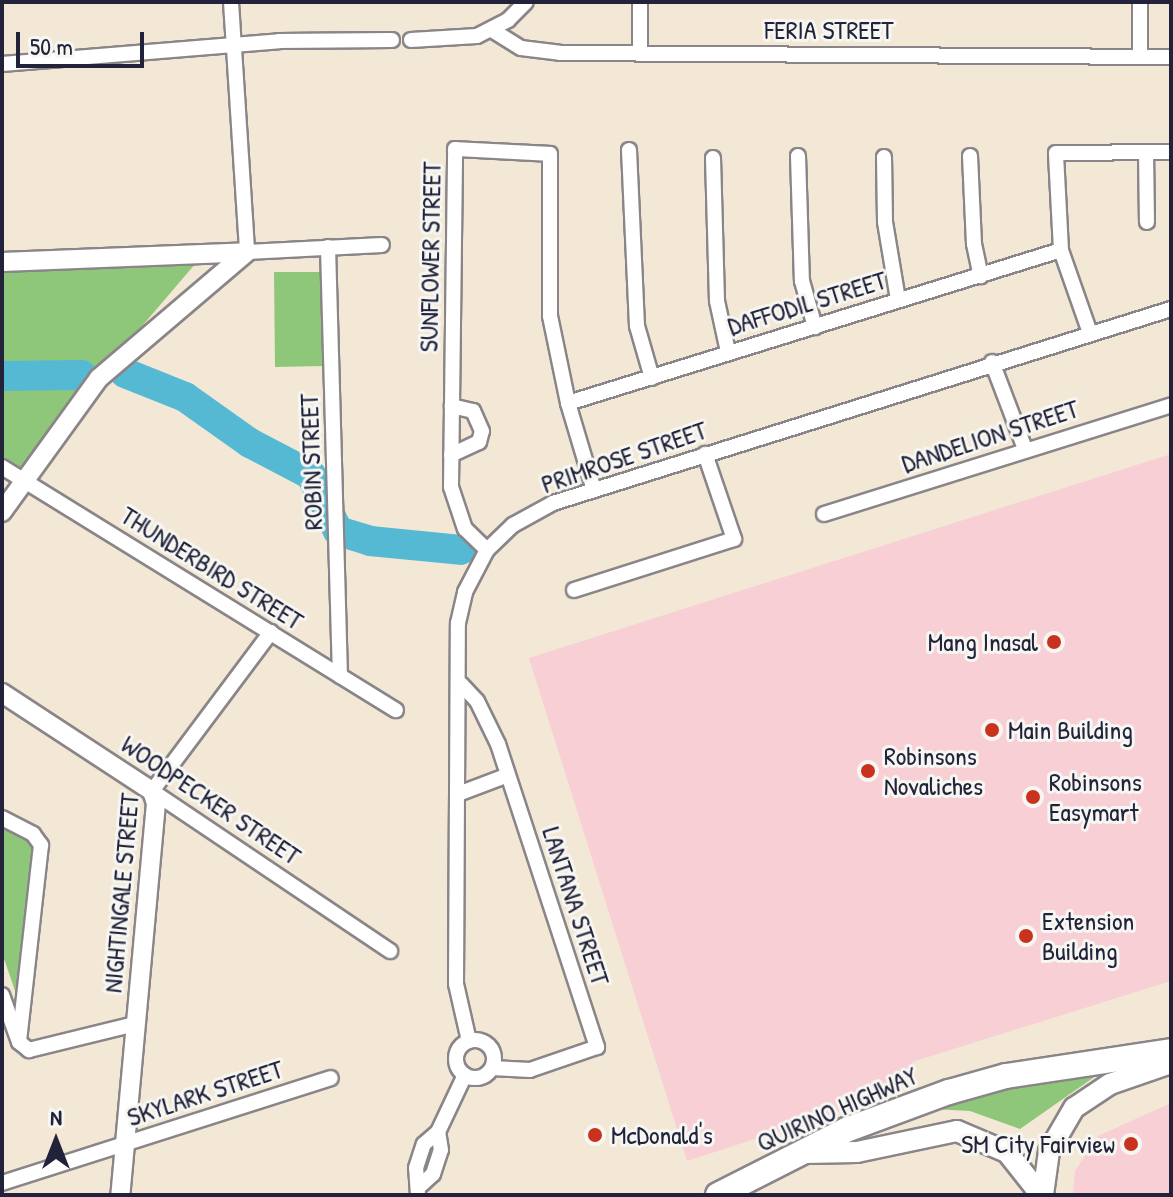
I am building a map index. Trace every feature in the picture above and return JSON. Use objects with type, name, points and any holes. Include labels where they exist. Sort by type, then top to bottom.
[{"type":"main road","name":"QUIRINO HIGHWAY","points":[[726,1193],[796,1154],[884,1114],[963,1088],[1171,1051]]},
{"type":"main road","points":[[1042,1195],[1049,1151],[1074,1108],[1110,1084],[1171,1063]]},
{"type":"main road","points":[[796,1154],[857,1152],[957,1131],[1007,1152],[1042,1195]]},
{"type":"street","points":[[231,2],[247,252]]},
{"type":"street","points":[[411,40],[462,40],[492,30],[526,2]]},
{"type":"street","points":[[640,2],[640,53]]},
{"type":"street","points":[[1140,2],[1140,57]]},
{"type":"street","name":"FERIA STREET","points":[[492,30],[540,52],[1171,57]]},
{"type":"street","points":[[2,64],[235,44],[392,40]]},
{"type":"street","name":"SUNFLOWER STREET","points":[[487,550],[465,529],[455,511],[451,455],[455,149],[550,154],[550,316],[568,403],[594,490]]},
{"type":"street","points":[[629,150],[637,326],[652,378]]},
{"type":"street","points":[[1146,152],[1147,222]]},
{"type":"street","points":[[1090,333],[1061,250],[1056,153],[1171,152]]},
{"type":"street","points":[[798,156],[802,281],[815,327]]},
{"type":"street","points":[[970,156],[974,244],[981,276]]},
{"type":"street","points":[[884,157],[885,222],[898,300]]},
{"type":"street","points":[[713,158],[715,273],[728,352]]},
{"type":"street","points":[[2,262],[382,245]]},
{"type":"street","name":"ROBIN STREET","points":[[328,247],[340,676]]},
{"type":"street","name":"DAFFODIL STREET","points":[[568,403],[1061,250]]},
{"type":"street","points":[[2,512],[32,475],[99,378],[247,252]]},
{"type":"street","name":"PRIMROSE STREET","points":[[419,1191],[420,1154],[438,1132],[465,1075],[456,1060],[469,1041],[456,984],[461,684],[458,623],[465,592],[487,550],[513,525],[553,503],[992,362],[1171,309]]},
{"type":"street","points":[[992,362],[1025,449]]},
{"type":"street","name":"DANDELION STREET","points":[[824,514],[1171,405]]},
{"type":"street","points":[[451,455],[479,442],[482,431],[473,411],[452,406]]},
{"type":"street","points":[[574,590],[734,539],[705,454]]},
{"type":"street","name":"THUNDERBIRD STREET","points":[[2,467],[32,475],[396,710]]},
{"type":"street","name":"NIGHTINGALE STREET","points":[[120,1195],[121,1145],[158,813],[152,791],[271,632]]},
{"type":"street","name":"LANTANA STREET","points":[[461,684],[477,701],[508,775],[597,1047],[530,1070],[492,1068]]},
{"type":"street","name":"WOODPECKER STREET","points":[[2,693],[390,951]]},
{"type":"street","points":[[458,794],[508,775]]},
{"type":"street","points":[[2,818],[33,834],[41,845],[19,1042]]},
{"type":"street","points":[[2,995],[19,1042],[39,1052],[135,1024]]},
{"type":"street","points":[[465,1075],[480,1077],[492,1068],[490,1046],[469,1041]]},
{"type":"street","name":"SKYLARK STREET","points":[[2,1183],[331,1078]]},
{"type":"shaded area","name":"Robinsons Novaliches","points":[[1171,454],[1171,981],[912,1062],[916,1079],[886,1089],[887,1096],[687,1161],[529,658]]},
{"type":"shaded area","name":"SM City Fairview","points":[[1171,1103],[1171,1195],[1073,1195],[1075,1171],[1098,1136]]},
{"type":"green space","points":[[196,263],[19,470],[2,458],[2,268]]},
{"type":"green space","points":[[274,272],[322,272],[323,366],[275,367]]},
{"type":"green space","points":[[2,819],[40,839],[21,1008],[2,953]]},
{"type":"green space","points":[[1100,1073],[1020,1129],[970,1111],[932,1109],[1011,1081]]},
{"type":"waterway","points":[[125,373],[185,397],[250,443],[311,475],[338,531],[370,541],[461,550]]},
{"type":"waterway","points":[[2,376],[82,375]]},
{"type":"place","name":"Mang Inasal","points":[[1054,642]]},
{"type":"place","name":"Main Building","points":[[992,730]]},
{"type":"place","name":"Robinsons Novaliches","points":[[868,771]]},
{"type":"place","name":"Robinsons Easymart","points":[[1033,797]]},
{"type":"place","name":"Extension Building","points":[[1026,936]]},
{"type":"place","name":"McDonald's","points":[[595,1135]]},
{"type":"place","name":"SM City Fairview","points":[[1131,1144]]}]
